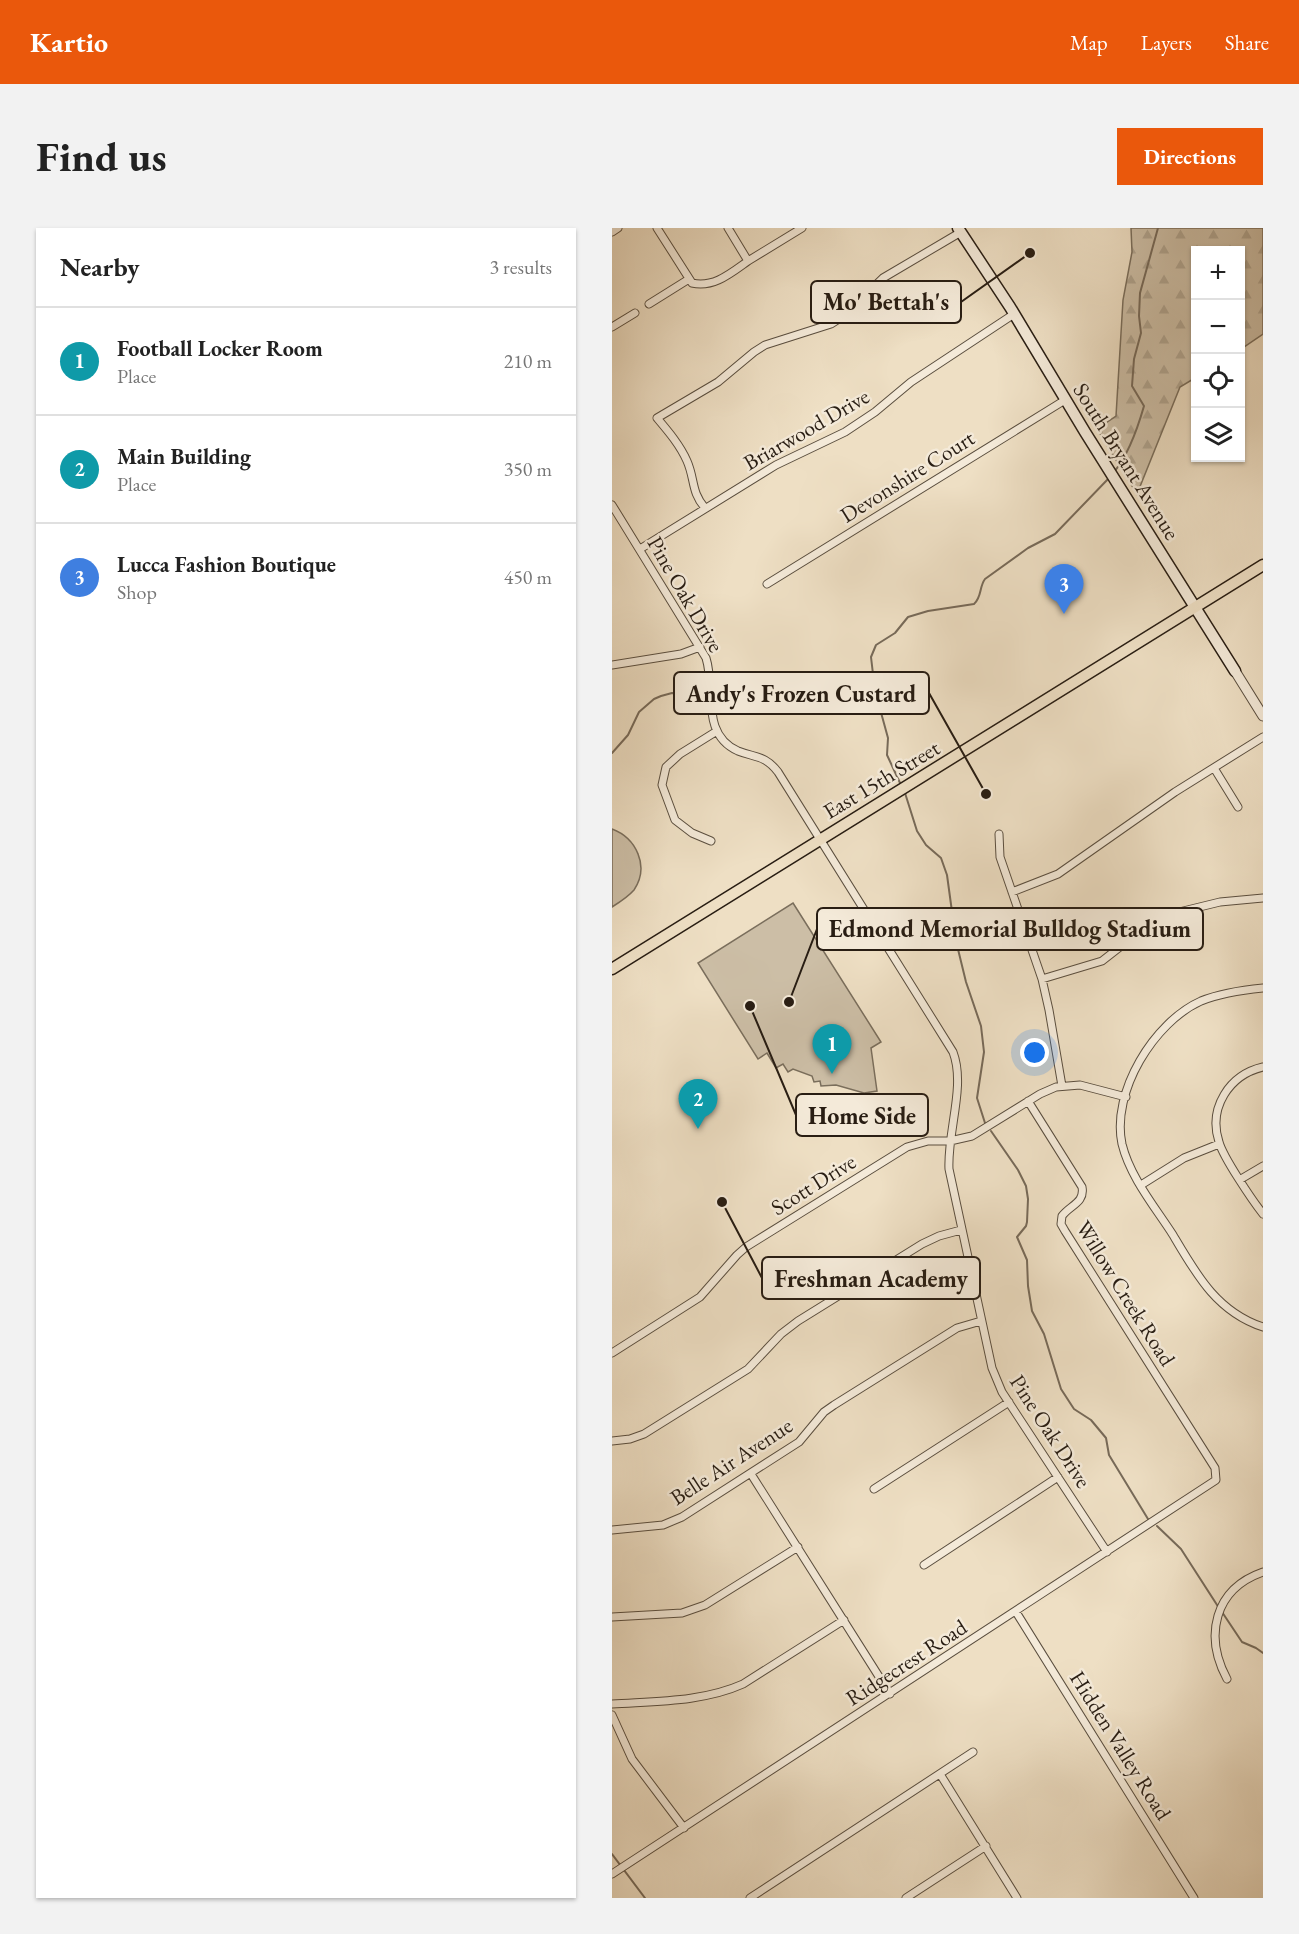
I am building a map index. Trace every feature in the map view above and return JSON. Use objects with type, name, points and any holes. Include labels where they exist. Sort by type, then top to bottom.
[{"type":"main road","name":"South Bryant Avenue","points":[[959,230],[1014,314],[1065,400],[1235,671]]},
{"type":"main road","name":"East 15th Street","points":[[612,969],[1263,566]]},
{"type":"street","points":[[612,232],[618,228]]},
{"type":"street","points":[[657,228],[692,284],[704,286],[713,283],[802,228]]},
{"type":"street","points":[[728,228],[748,261]]},
{"type":"street","points":[[705,508],[697,499],[687,460],[657,418],[718,382],[765,345],[838,320],[883,278],[959,230]]},
{"type":"street","points":[[649,304],[689,279]]},
{"type":"street","points":[[612,327],[635,313]]},
{"type":"street","name":"Briarwood Drive","points":[[640,549],[776,465],[845,432],[875,412],[926,371],[1014,314]]},
{"type":"street","name":"Devonshire Court","points":[[767,584],[1065,400]]},
{"type":"street","name":"Pine Oak Drive","points":[[612,505],[700,647],[709,667],[710,707],[721,739],[739,751],[755,754],[770,763],[778,772],[953,1052],[957,1064],[957,1083],[948,1160],[992,1368],[1009,1402],[1107,1552]]},
{"type":"street","points":[[612,665],[681,654],[700,647]]},
{"type":"street","name":"South Bryant Avenue","points":[[1235,671],[1263,716]]},
{"type":"street","points":[[711,841],[692,833],[675,820],[662,785],[666,767],[680,754],[717,732]]},
{"type":"street","points":[[1012,892],[1058,874],[1175,792],[1263,737]]},
{"type":"street","points":[[1214,768],[1238,807]]},
{"type":"street","points":[[999,834],[1000,857],[1042,979],[1062,1086]]},
{"type":"street","points":[[1042,979],[1102,961],[1143,929],[1174,913],[1220,902],[1263,898]]},
{"type":"street","points":[[1263,988],[1237,991],[1210,998],[1188,1009],[1170,1022],[1148,1048],[1135,1072],[1122,1116],[1122,1142],[1126,1158],[1194,1271],[1212,1295],[1226,1307],[1240,1317],[1263,1327]]},
{"type":"street","points":[[1263,1067],[1242,1076],[1225,1092],[1216,1120],[1219,1144],[1263,1214]]},
{"type":"street","name":"Scott Drive","points":[[612,1353],[696,1300],[737,1255],[907,1147],[928,1141],[950,1141],[972,1136],[1045,1091],[1062,1086],[1080,1085],[1126,1097]]},
{"type":"street","name":"Willow Creek Road","points":[[1028,1101],[1082,1187],[1083,1195],[1080,1201],[1062,1216],[1061,1224],[1065,1232],[1215,1468],[1217,1477]]},
{"type":"street","points":[[1141,1185],[1184,1158],[1219,1144]]},
{"type":"street","points":[[1241,1179],[1263,1166]]},
{"type":"street","points":[[612,1442],[630,1440],[644,1434],[748,1369],[781,1334],[798,1321],[922,1244],[939,1236],[962,1230]]},
{"type":"street","name":"Belle Air Avenue","points":[[612,1530],[663,1526],[682,1517],[799,1442],[824,1412],[834,1405],[957,1329],[981,1321]]},
{"type":"street","points":[[874,1489],[1009,1402]]},
{"type":"street","points":[[751,1474],[890,1694]]},
{"type":"street","points":[[924,1565],[1058,1477]]},
{"type":"street","name":"Ridgecrest Road","points":[[612,1874],[1210,1485],[1217,1477]]},
{"type":"street","points":[[612,1617],[682,1613],[705,1605],[798,1547]]},
{"type":"street","points":[[1227,1679],[1219,1664],[1215,1642],[1217,1620],[1221,1608],[1235,1587],[1263,1572]]},
{"type":"street","name":"Hidden Valley Road","points":[[1016,1612],[1194,1898]]},
{"type":"street","points":[[612,1704],[701,1697],[728,1690],[743,1684],[844,1620]]},
{"type":"street","points":[[612,1715],[632,1759],[684,1828]]},
{"type":"street","points":[[750,1898],[973,1752]]},
{"type":"street","points":[[940,1774],[1017,1898]]},
{"type":"street","points":[[906,1898],[986,1846]]},
{"type":"green space","points":[[1131,228],[1263,228],[1263,334],[1245,346],[1245,246],[1191,246],[1191,380],[1180,387],[1137,494],[1097,429],[1116,416],[1123,300],[1132,252]]},
{"type":"green space","points":[[612,829],[628,839],[634,846],[641,872],[634,890],[612,907]]},
{"type":"green space","points":[[793,903],[881,1042],[871,1048],[877,1091],[864,1093],[836,1085],[821,1086],[820,1081],[814,1082],[812,1076],[793,1069],[788,1072],[783,1064],[776,1068],[767,1053],[758,1059],[698,963]]},
{"type":"waterway","points":[[1114,472],[1129,449],[1144,406],[1132,386],[1134,359],[1141,333],[1140,293],[1158,228]]},
{"type":"waterway","points":[[901,785],[887,755],[888,738],[871,676],[873,674],[871,657],[876,645],[895,633],[908,617],[928,611],[974,604],[985,579],[1028,548],[1055,534],[1109,478]]},
{"type":"waterway","points":[[612,753],[628,735],[639,712],[661,696],[672,693],[731,699],[851,683],[871,676]]},
{"type":"waterway","points":[[905,793],[917,831],[926,845],[941,858],[947,875],[956,941],[966,982],[981,1026],[984,1052],[977,1098],[985,1123]]},
{"type":"waterway","points":[[991,1131],[1018,1170],[1026,1186],[1027,1222],[1017,1237],[1027,1260],[1032,1311],[1044,1334],[1061,1389],[1074,1409],[1091,1420],[1106,1438],[1109,1455],[1148,1519]]},
{"type":"waterway","points":[[1157,1526],[1181,1549],[1219,1608]]},
{"type":"waterway","points":[[1222,1612],[1242,1642],[1263,1653]]},
{"type":"waterway","points":[[612,1854],[645,1898]]},
{"type":"place","name":"Mo' Bettah's","points":[[1030,253]]},
{"type":"place","name":"Lucca Fashion Boutique","points":[[1064,614]]},
{"type":"place","name":"Andy's Frozen Custard","points":[[986,794]]},
{"type":"place","name":"Edmond Memorial Bulldog Stadium","points":[[789,1002]]},
{"type":"place","name":"Home Side","points":[[750,1006]]},
{"type":"place","name":"Football Locker Room","points":[[832,1074]]},
{"type":"place","name":"Main Building","points":[[698,1129]]},
{"type":"place","name":"Freshman Academy","points":[[722,1202]]}]
